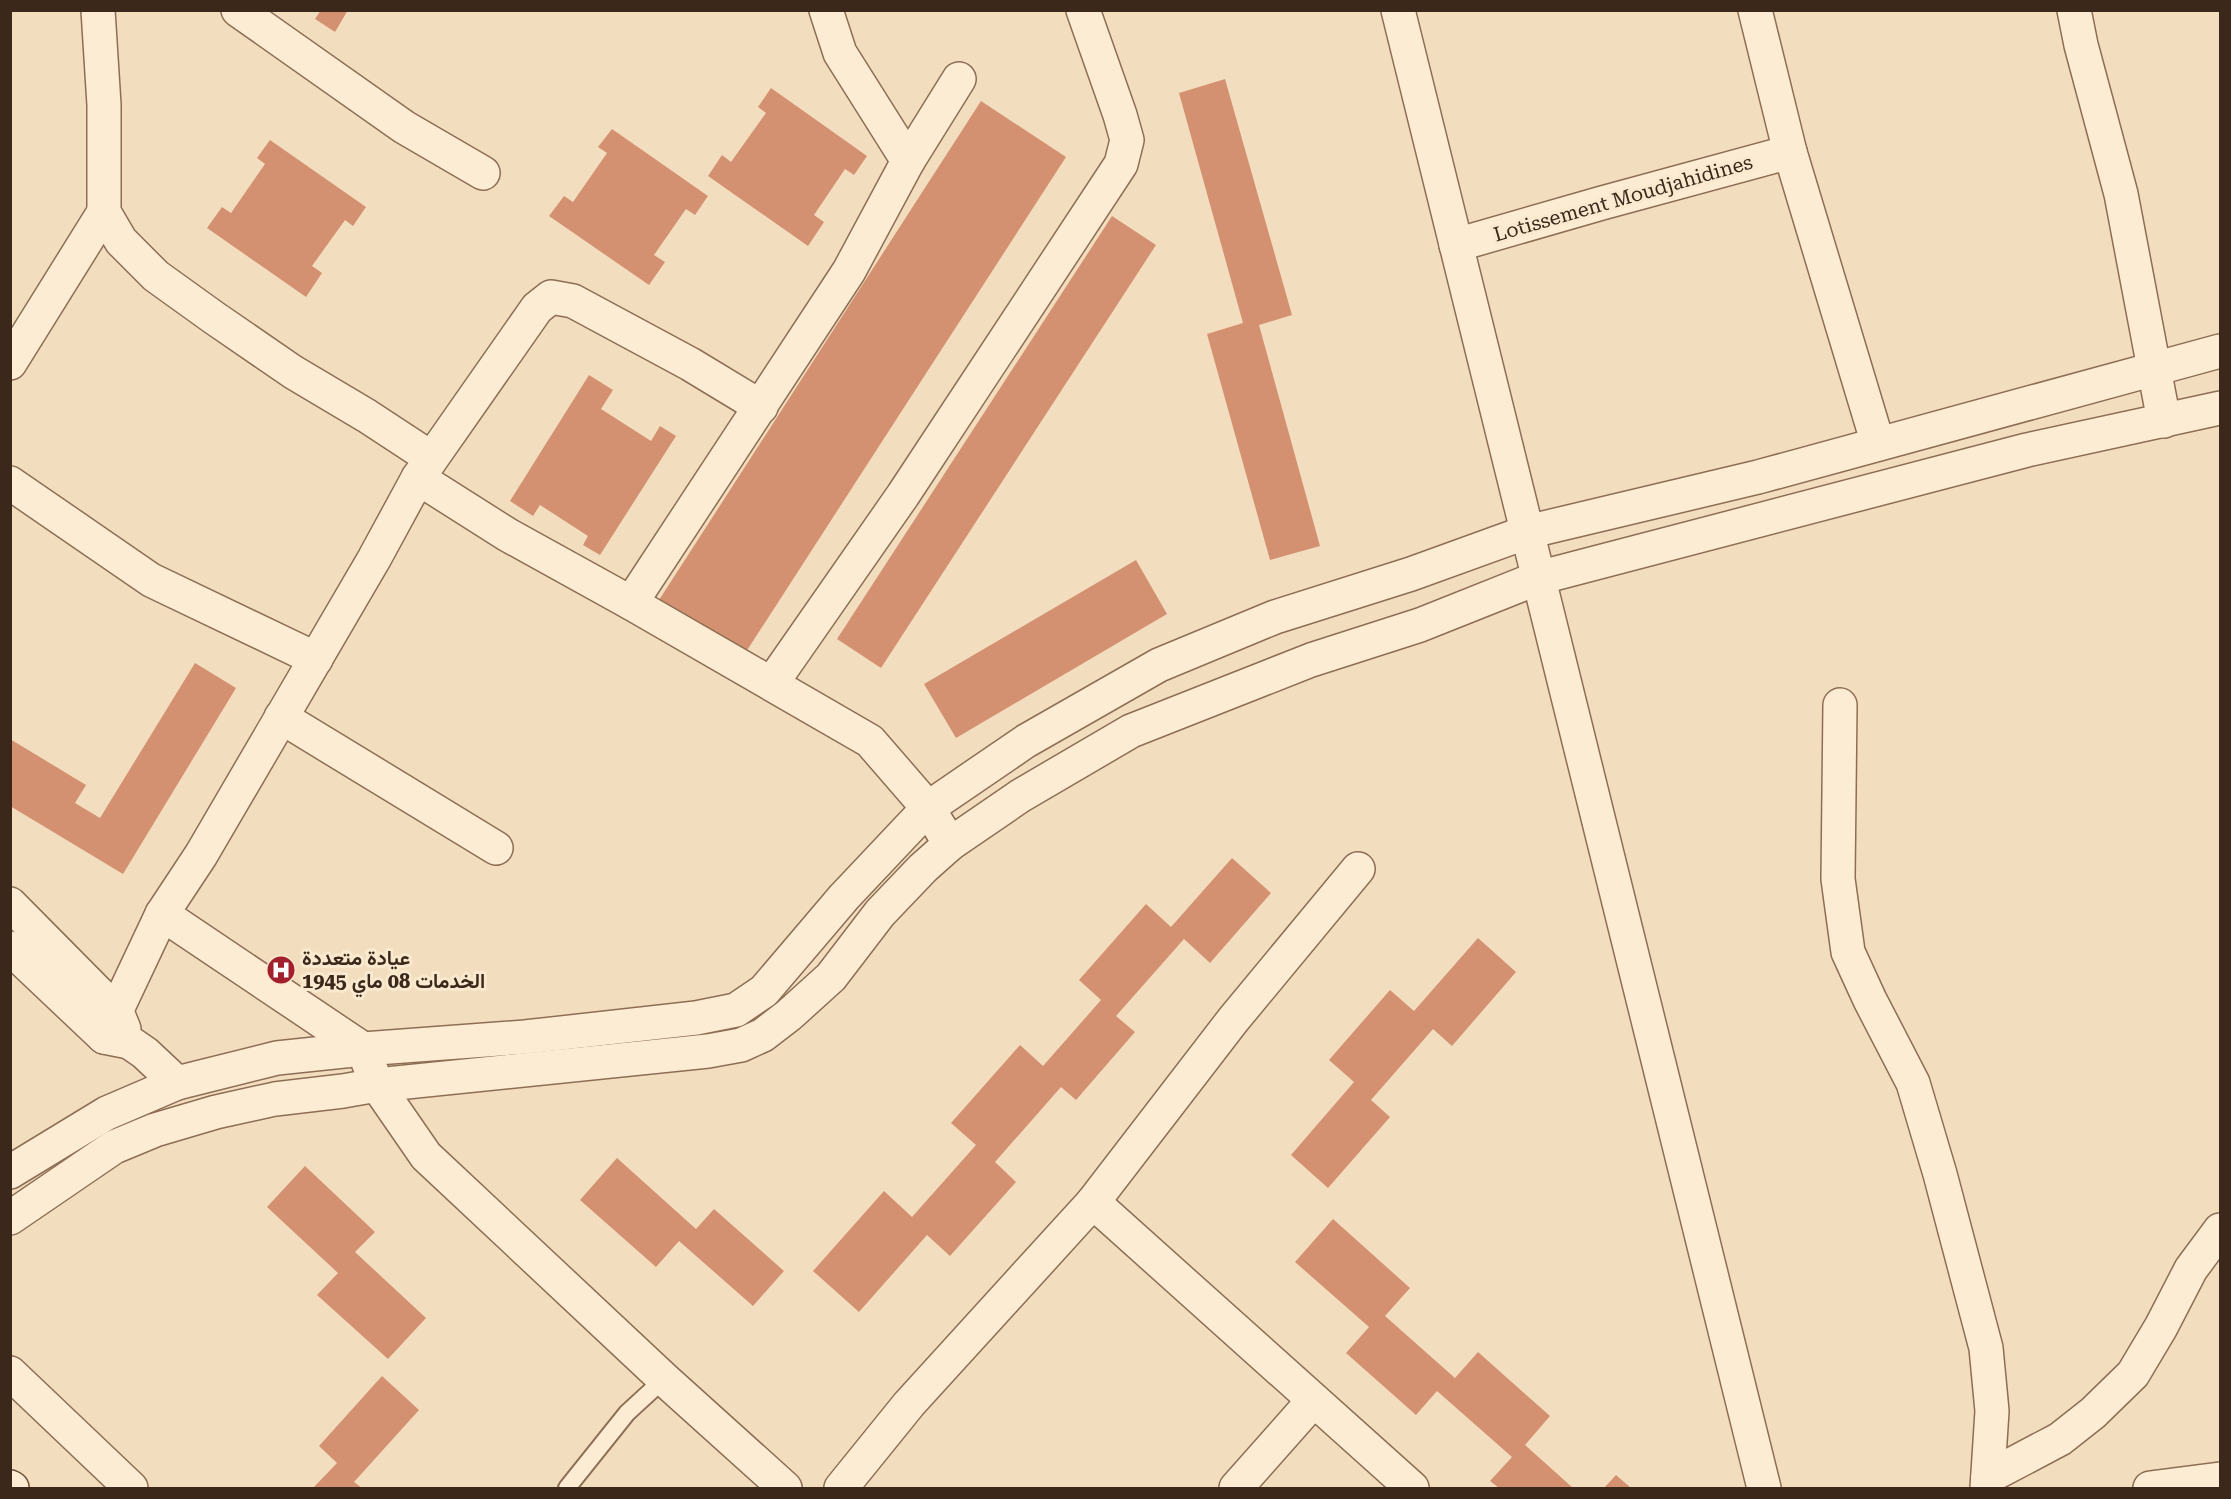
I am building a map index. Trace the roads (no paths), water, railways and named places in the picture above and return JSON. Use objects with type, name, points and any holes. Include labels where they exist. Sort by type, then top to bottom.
[{"type":"street","points":[[98,10],[104,105],[104,212],[121,241],[156,276],[293,372],[367,416],[424,468],[508,535],[772,683],[870,741],[928,808],[950,844]]},
{"type":"street","points":[[238,10],[404,127],[483,172]]},
{"type":"street","points":[[826,10],[840,53],[908,161]]},
{"type":"street","points":[[772,683],[903,495],[1121,164],[1127,140],[1083,10]]},
{"type":"street","points":[[1398,10],[1764,1488]]},
{"type":"street","points":[[1755,10],[1790,152],[1878,444]]},
{"type":"street","points":[[2074,10],[2081,45],[2121,194],[2164,421]]},
{"type":"street","points":[[631,603],[849,271],[908,161],[959,79]]},
{"type":"street","name":"Lotissement Moudjahidines","points":[[1456,246],[1602,203],[1790,152]]},
{"type":"street","points":[[10,363],[104,212]]},
{"type":"street","points":[[116,1030],[162,914],[201,855],[424,468],[537,308],[551,297],[573,301],[690,364],[761,407]]},
{"type":"street","points":[[10,1172],[102,1117],[177,1083],[277,1058],[536,1036],[696,1018],[736,1010],[764,991],[844,897],[928,808],[1026,741],[1159,665],[1275,617],[1411,574],[1527,532],[1758,477],[2220,351]]},
{"type":"street","points":[[10,1218],[114,1147],[155,1130],[216,1112],[275,1099],[377,1085],[741,1046],[772,1028],[831,977],[880,913],[923,868],[950,844],[1020,796],[1131,731],[1311,660],[1420,625],[1538,578],[2027,450],[2220,408]]},
{"type":"street","points":[[10,483],[151,580],[316,659]]},
{"type":"street","points":[[1275,617],[1280,672]]},
{"type":"street","points":[[1840,705],[1838,879],[1848,952],[1869,1000],[1913,1083],[1984,1337],[1992,1412],[1987,1483]]},
{"type":"street","points":[[281,717],[496,848]]},
{"type":"street","points":[[841,1488],[909,1404],[1092,1202],[1233,1020],[1358,869]]},
{"type":"street","points":[[10,904],[116,1030]]},
{"type":"street","points":[[162,914],[363,1049],[377,1085],[426,1156],[664,1379],[785,1488]]},
{"type":"street","points":[[10,948],[145,1053],[177,1083]]},
{"type":"street","points":[[102,1117],[114,1147]]},
{"type":"street","points":[[1092,1202],[1412,1488]]},
{"type":"street","points":[[1987,1483],[2060,1439],[2093,1413],[2133,1374],[2191,1269],[2220,1230]]},
{"type":"street","points":[[10,1373],[131,1488]]},
{"type":"street","points":[[1236,1488],[1313,1401]]},
{"type":"street","points":[[2150,1488],[2220,1479]]},
{"type":"lane","points":[[567,1488],[627,1413],[664,1379]]},
{"type":"place","name":"عيادة متعددة الخدمات 08 ماي 1945","points":[[281,970]]}]
